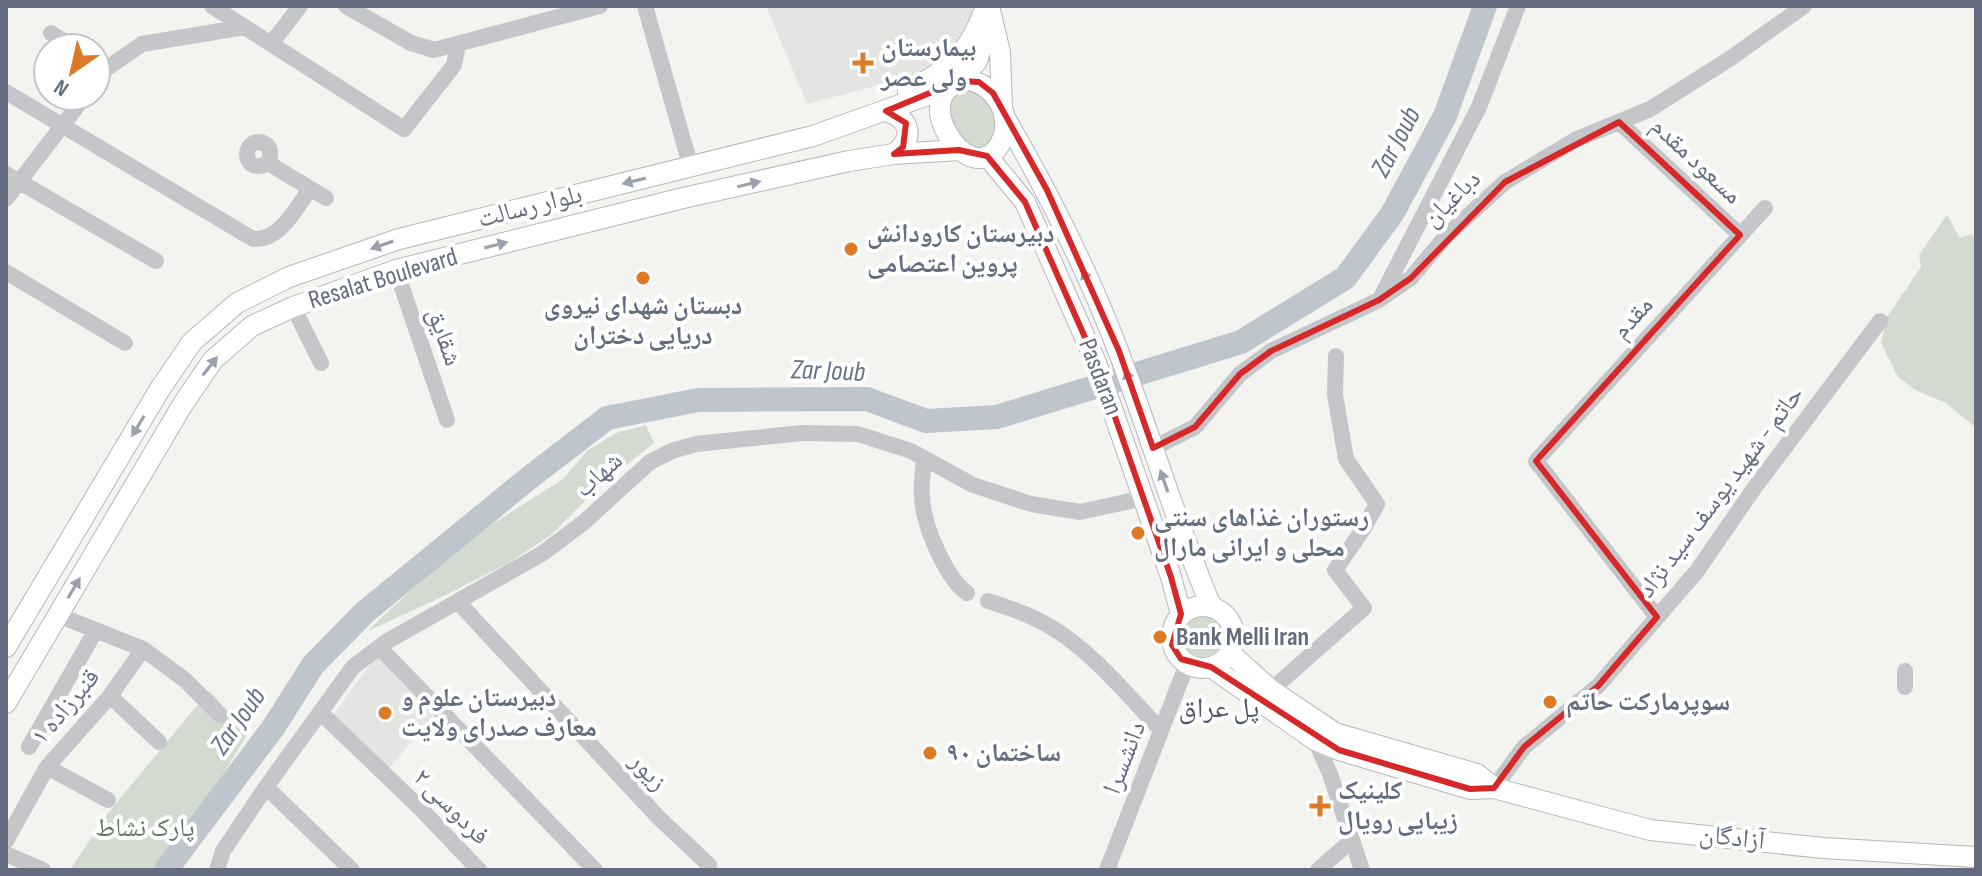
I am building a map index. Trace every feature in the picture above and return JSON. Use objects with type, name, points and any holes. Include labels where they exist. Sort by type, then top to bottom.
[{"type":"main road","points":[[987,6],[1000,52],[1003,112],[1001,142],[987,156],[977,157],[959,150],[947,137],[941,121],[942,104],[954,84],[977,61],[987,33],[987,6]]},
{"type":"main road","points":[[813,136],[835,118],[908,90],[953,64],[970,44],[987,6]]},
{"type":"main road","points":[[954,84],[979,82],[993,93],[1003,112]]},
{"type":"main road","name":"بلوار رسالت","points":[[9,636],[168,377],[192,342],[237,303],[289,277],[399,239],[813,136],[954,84]]},
{"type":"main road","points":[[886,111],[898,115],[906,123],[908,135],[903,147],[894,154]]},
{"type":"main road","name":"Pasdaran","points":[[1003,112],[1047,190],[1119,351],[1195,569],[1211,606]]},
{"type":"main road","name":"Resalat Boulevard","points":[[6,703],[183,404],[213,360],[252,326],[293,307],[396,270],[683,198],[849,161],[894,154],[959,150]]},
{"type":"main road","name":"Pasdaran","points":[[987,156],[1025,202],[1095,360],[1181,614]]},
{"type":"main road","points":[[1195,606],[1211,606],[1226,615],[1235,637],[1230,653],[1219,664],[1195,667],[1181,659],[1172,645],[1172,628],[1181,614],[1195,606]]},
{"type":"main road","name":"آزادگان","points":[[1230,653],[1271,690],[1335,733],[1477,774],[1494,788]]},
{"type":"main road","name":"آزادگان","points":[[1211,667],[1315,740],[1470,789],[1494,788],[1650,830],[1823,848],[1976,857]]},
{"type":"street","points":[[212,6],[404,129],[454,65],[458,45]]},
{"type":"street","points":[[271,44],[300,6]]},
{"type":"street","points":[[346,6],[418,47],[434,50],[600,6]]},
{"type":"street","points":[[645,6],[691,168]]},
{"type":"street","points":[[1379,300],[1479,107],[1518,6]]},
{"type":"street","name":"دباغیان","points":[[1153,448],[1195,427],[1240,374],[1271,351],[1379,300],[1411,278],[1446,236],[1505,182],[1575,140],[1650,109],[1728,60],[1779,13],[1804,6]]},
{"type":"street","points":[[112,63],[142,44],[245,27]]},
{"type":"street","points":[[6,92],[253,239],[269,238],[277,232],[310,189]]},
{"type":"street","points":[[6,199],[12,178],[72,112]]},
{"type":"street","name":"مسعود مقدم","points":[[1619,122],[1740,235]]},
{"type":"street","points":[[268,163],[326,198]]},
{"type":"street","points":[[12,178],[156,261]]},
{"type":"street","name":"مقدم","points":[[1657,617],[1536,461],[1765,208]]},
{"type":"street","name":"شقایق","points":[[396,270],[447,420]]},
{"type":"street","points":[[6,272],[125,343]]},
{"type":"street","points":[[293,307],[321,363]]},
{"type":"street","name":"حاتم - شهید یوسف سید نژاد","points":[[1494,788],[1524,747],[1598,686],[1697,571],[1755,487],[1880,321]]},
{"type":"street","points":[[1271,690],[1364,608],[1335,570],[1377,504],[1346,459],[1335,395],[1336,356]]},
{"type":"street","name":"شهاب","points":[[217,870],[223,851],[353,667],[380,648],[543,553],[583,523],[650,462],[672,451],[696,444],[802,433],[858,434],[911,451],[973,485],[1031,504],[1080,512],[1144,498]]},
{"type":"street","points":[[924,458],[922,499],[934,541],[955,583],[967,593]]},
{"type":"street","points":[[988,601],[1021,612],[1053,628],[1096,663],[1161,730]]},
{"type":"street","name":"زیور","points":[[458,602],[658,817],[709,865]]},
{"type":"street","points":[[58,615],[143,649],[185,680],[220,715]]},
{"type":"street","points":[[29,747],[96,630]]},
{"type":"street","points":[[380,648],[595,870]]},
{"type":"street","name":"قنبرزاده ۱","points":[[6,841],[47,767],[110,696],[143,649]]},
{"type":"street","name":"دانشسرا","points":[[1107,870],[1187,664]]},
{"type":"street","points":[[110,696],[159,742]]},
{"type":"street","name":"فردوسی ۲","points":[[320,712],[479,870]]},
{"type":"street","points":[[1315,740],[1330,774],[1362,870]]},
{"type":"street","points":[[1330,774],[1330,756],[1339,750]]},
{"type":"street","points":[[47,767],[108,800]]},
{"type":"street","points":[[266,787],[352,870]]},
{"type":"street","points":[[1318,870],[1352,840]]},
{"type":"street","points":[[6,854],[43,870]]},
{"type":"highlighted area","points":[[959,81],[979,82],[993,93],[1047,190],[1119,351],[1153,448],[1195,427],[1240,374],[1271,351],[1379,300],[1411,278],[1505,182],[1619,122],[1740,235],[1536,461],[1657,617],[1598,686],[1524,747],[1494,788],[1470,789],[1339,750],[1211,667],[1181,659],[1172,645],[1181,614],[1171,577],[1095,360],[1025,202],[987,156],[959,150],[894,154],[903,147],[906,123],[886,111]]},
{"type":"shaded area","name":"بیمارستان ولی عصر","points":[[766,6],[974,6],[972,18],[953,52],[921,74],[807,104]]},
{"type":"shaded area","name":"دبیرستان علوم و معارف صدرای ولایت","points":[[379,652],[439,710],[384,774],[332,717]]},
{"type":"green space","points":[[973,90],[990,105],[996,124],[992,140],[979,149],[957,137],[948,108],[953,95]]},
{"type":"green space","points":[[1947,215],[1960,238],[1972,234],[1976,240],[1976,428],[1946,403],[1915,390],[1898,377],[1881,343],[1887,317],[1921,267],[1919,255]]},
{"type":"green space","points":[[646,425],[654,443],[598,488],[551,535],[510,562],[366,632],[461,544],[563,479],[588,450],[616,433]]},
{"type":"green space","points":[[1203,612],[1220,619],[1227,636],[1220,653],[1203,660],[1186,653],[1179,636],[1186,619]]},
{"type":"green space","name":"پارک نشاط","points":[[209,691],[248,733],[166,870],[70,870],[108,813]]},
{"type":"waterway","name":"Zar Joub","points":[[166,870],[273,728],[313,665],[365,612],[607,418],[698,400],[867,399],[926,421],[997,417],[1241,342],[1345,278],[1392,214],[1445,116],[1485,6]]},
{"type":"place","name":"بیمارستان ولی عصر","points":[[863,63]]},
{"type":"place","name":"دبیرستان کارودانش پروین اعتصامی","points":[[851,249]]},
{"type":"place","name":"دبستان شهدای نیروی دریایی دختران","points":[[643,278]]},
{"type":"place","name":"رستوران غذاهای سنتی محلی و ایرانی مارال","points":[[1138,533]]},
{"type":"place","name":"Bank Melli Iran","points":[[1160,637]]},
{"type":"place","name":"سوپرمارکت حاتم","points":[[1550,702]]},
{"type":"place","name":"دبیرستان علوم و معارف صدرای ولایت","points":[[385,713]]},
{"type":"place","name":"ساختمان ۹۰","points":[[930,753]]},
{"type":"place","name":"کلینیک زیبایی رویال","points":[[1320,806]]},
{"type":"district","name":"پل عراق","points":[[1219,708]]}]
